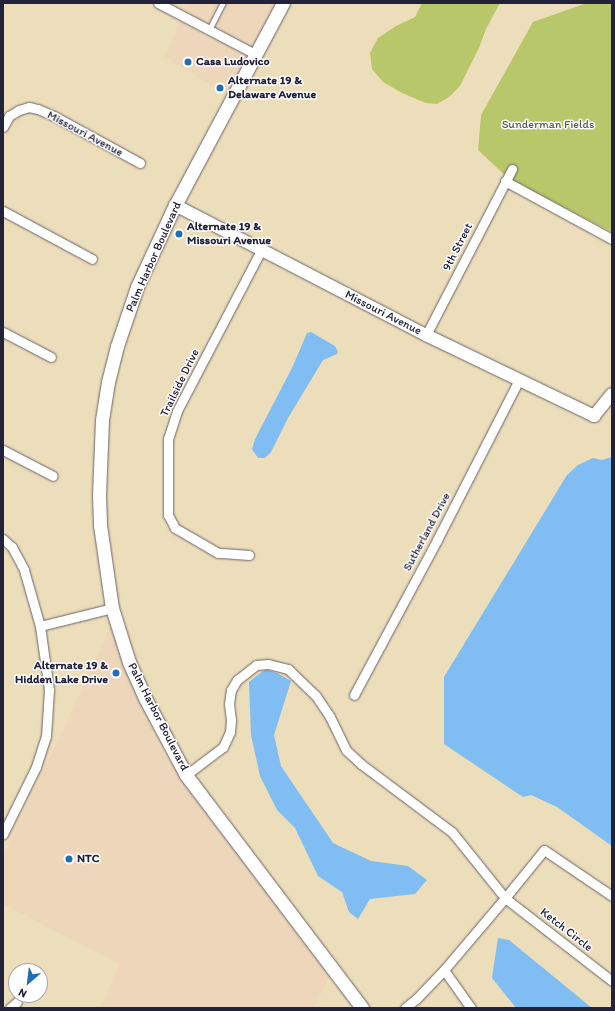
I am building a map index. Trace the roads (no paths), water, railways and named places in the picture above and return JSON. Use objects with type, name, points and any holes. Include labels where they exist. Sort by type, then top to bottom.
[{"type":"main road","name":"Palm Harbor Boulevard","points":[[283,3],[175,206],[137,287],[117,346],[108,382],[102,420],[99,495],[100,525],[112,608],[129,662],[145,698],[186,775],[362,1008]]},
{"type":"street","points":[[158,3],[255,54]]},
{"type":"street","name":"Missouri Avenue","points":[[3,127],[9,116],[24,107],[29,107],[54,116],[140,163]]},
{"type":"street","name":"9th Street","points":[[426,335],[512,169]]},
{"type":"street","points":[[505,181],[612,239]]},
{"type":"street","name":"Missouri Avenue","points":[[175,206],[426,335],[594,416],[602,409],[612,394]]},
{"type":"street","points":[[3,211],[92,259]]},
{"type":"street","name":"Trailside Drive","points":[[249,555],[218,553],[175,528],[168,515],[168,440],[177,411],[261,250]]},
{"type":"street","points":[[3,332],[51,357]]},
{"type":"street","name":"Sutherland Drive","points":[[354,695],[519,380]]},
{"type":"street","points":[[3,450],[53,476]]},
{"type":"street","points":[[3,539],[12,547],[24,570],[40,626],[49,690],[46,736],[36,766],[3,834]]},
{"type":"street","points":[[40,626],[112,608]]},
{"type":"street","name":"Ketch Circle","points":[[186,775],[223,747],[230,732],[231,720],[229,704],[231,690],[237,680],[256,666],[268,664],[288,669],[316,696],[330,717],[346,750],[361,764],[452,832],[505,898],[612,981]]},
{"type":"street","points":[[405,1008],[416,999],[444,970],[544,850],[612,896]]},
{"type":"street","points":[[444,970],[471,1008]]},
{"type":"lane","points":[[209,30],[223,3]]},
{"type":"water","points":[[311,332],[335,346],[338,352],[337,354],[323,360],[288,418],[271,452],[265,458],[258,458],[252,449],[255,439],[292,368],[307,333]]},
{"type":"water","points":[[612,457],[612,846],[557,807],[531,795],[523,797],[444,744],[444,677],[567,475],[578,465],[593,458],[602,460]]},
{"type":"water","points":[[267,670],[277,673],[291,681],[274,735],[281,766],[333,843],[371,861],[408,866],[427,880],[415,894],[370,899],[358,919],[349,912],[342,892],[318,876],[295,828],[277,810],[260,776],[251,735],[249,682],[263,671]]},
{"type":"water","points":[[498,938],[509,940],[592,1008],[516,1008],[492,978]]},
{"type":"place","name":"Casa Ludovico","points":[[188,62]]},
{"type":"place","name":"Alternate 19 & Delaware Avenue","points":[[220,88]]},
{"type":"place","name":"Alternate 19 & Missouri Avenue","points":[[179,234]]},
{"type":"place","name":"Alternate 19 & Hidden Lake Drive","points":[[116,673]]},
{"type":"place","name":"NTC","points":[[69,859]]},
{"type":"park label","name":"Sunderman Fields","points":[[548,125]]}]
